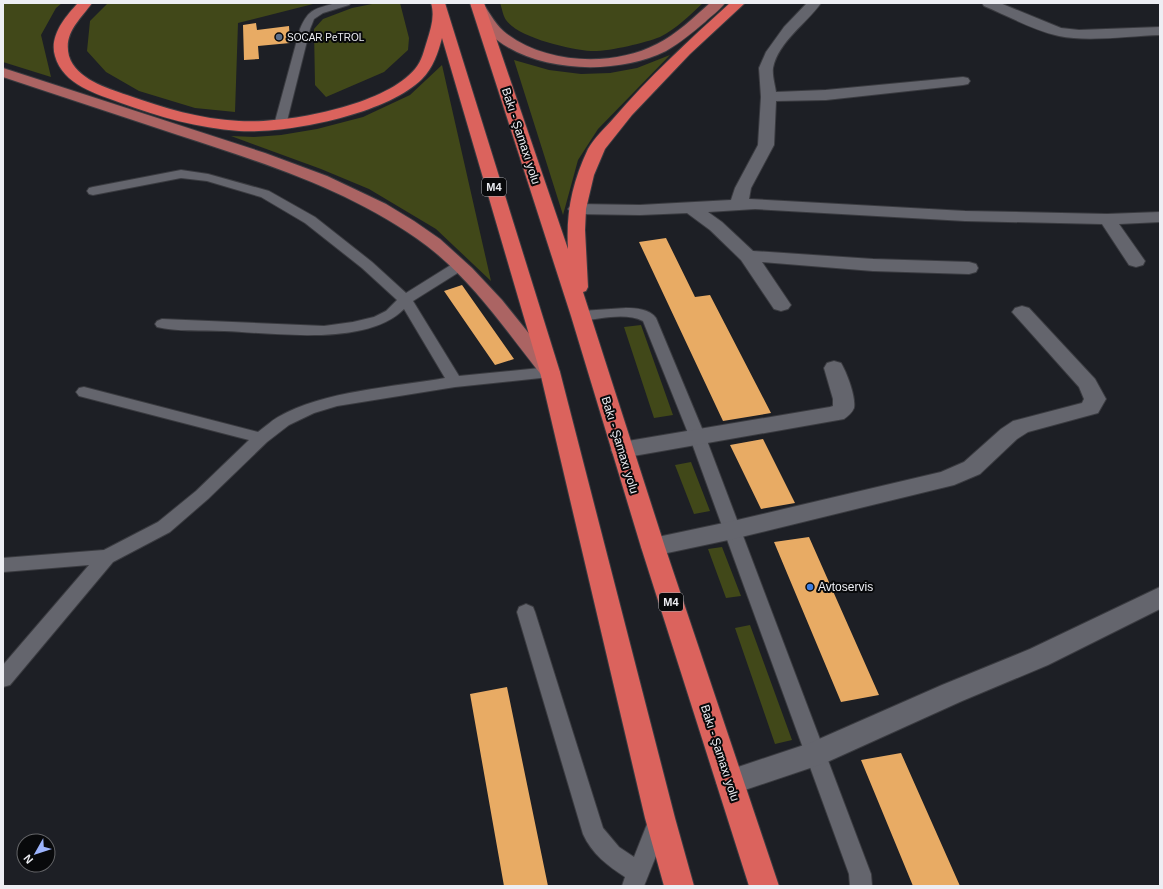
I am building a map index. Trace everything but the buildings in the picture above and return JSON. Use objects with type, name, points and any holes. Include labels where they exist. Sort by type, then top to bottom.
[{"type":"highway","points":[[85,3],[68,21],[61,39],[62,56],[70,71],[90,86],[135,104],[182,118],[220,125],[250,128],[316,119],[345,112],[371,102],[413,79],[422,69],[429,56],[440,8]]},
{"type":"highway","points":[[581,316],[576,230],[577,209],[586,175],[597,148],[627,112],[685,51],[738,3]]},
{"type":"highway","name":"Bakı - Şamaxı yolu","points":[[478,4],[581,316],[653,547],[764,886]]},
{"type":"highway","name":"M4","points":[[440,8],[550,372],[660,818],[679,886]]},
{"type":"main road","points":[[478,4],[492,26],[502,37],[522,49],[546,57],[570,62],[602,63],[646,54],[659,48],[674,40],[718,3]]},
{"type":"main road","points":[[3,72],[250,154],[319,179],[366,201],[407,224],[434,244],[459,266],[475,281],[550,372]]},
{"type":"street","points":[[739,204],[743,188],[766,145],[769,97],[766,68],[773,52],[789,30],[814,3]]},
{"type":"street","points":[[989,3],[1047,28],[1060,32],[1079,34],[1160,32]]},
{"type":"street","points":[[769,97],[826,95],[963,81]]},
{"type":"street","points":[[577,209],[640,210],[739,204],[965,216],[1107,219],[1160,217]]},
{"type":"street","points":[[690,207],[716,226],[748,256],[781,305]]},
{"type":"street","points":[[1107,219],[1136,262]]},
{"type":"street","points":[[748,256],[873,265],[969,268]]},
{"type":"street","points":[[653,547],[733,530],[946,479],[972,468],[1009,434],[1021,426],[1090,408],[1095,399],[1088,384],[1022,312]]},
{"type":"street","points":[[622,450],[836,414],[843,409],[844,399],[834,368]]},
{"type":"street","points":[[730,782],[815,754],[1039,657],[1160,597]]},
{"type":"lane","points":[[280,125],[305,28],[310,17],[320,11],[346,3]]},
{"type":"lane","points":[[93,191],[181,174],[208,178],[265,194],[310,220],[368,265],[405,300],[455,382]]},
{"type":"lane","points":[[162,324],[324,331],[353,327],[379,320],[391,314],[405,300],[459,266]]},
{"type":"lane","points":[[581,316],[635,312],[649,318],[698,438],[733,530],[860,874],[861,886]]},
{"type":"lane","points":[[3,679],[107,557],[164,527],[202,495],[261,438],[283,421],[309,409],[337,401],[455,382],[550,372]]},
{"type":"lane","points":[[84,392],[261,438]]},
{"type":"lane","points":[[3,565],[107,557]]},
{"type":"lane","points":[[526,612],[594,834],[611,855],[636,879],[660,818]]},
{"type":"green space","points":[[3,3],[62,3],[56,8],[41,35],[51,77],[3,62]]},
{"type":"green space","points":[[108,3],[317,3],[238,23],[235,112],[195,108],[139,91],[106,72],[87,51],[90,21]]},
{"type":"green space","points":[[377,3],[400,3],[409,38],[408,50],[384,72],[326,97],[315,85],[314,29],[323,19],[352,8]]},
{"type":"green space","points":[[500,3],[703,3],[677,26],[660,37],[626,47],[591,51],[545,42],[522,32],[506,20]]},
{"type":"green space","points":[[670,55],[598,129],[578,160],[563,215],[514,60],[549,70],[581,74],[610,73],[637,68]]},
{"type":"green space","points":[[442,65],[491,281],[436,229],[369,189],[321,169],[231,136],[254,137],[281,135],[317,129],[363,117],[410,95]]},
{"type":"green space","points":[[641,325],[673,415],[654,418],[624,327]]},
{"type":"green space","points":[[691,462],[710,511],[694,514],[675,465]]},
{"type":"green space","points":[[722,547],[741,596],[726,598],[708,549]]},
{"type":"green space","points":[[750,625],[792,740],[775,744],[735,628]]},
{"type":"place","name":"SOCAR PeTROL","points":[[279,37]]},
{"type":"place","name":"Avtoservis","points":[[810,587]]}]
